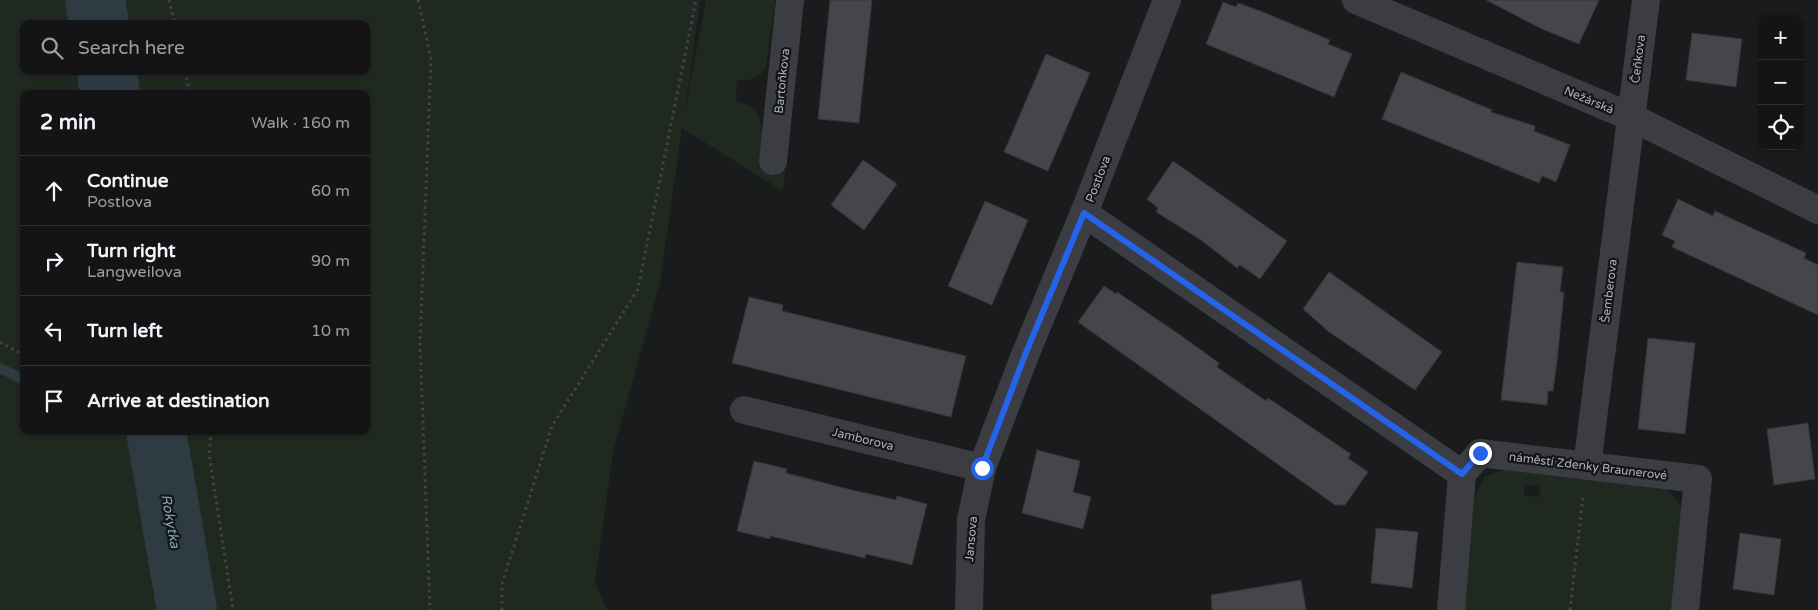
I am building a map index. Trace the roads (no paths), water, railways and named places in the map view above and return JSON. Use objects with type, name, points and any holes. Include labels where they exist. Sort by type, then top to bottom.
[{"type":"street","name":"Bartoňkova","points":[[773,161],[790,0]]},
{"type":"street","name":"Postlova","points":[[982,468],[1025,355],[1084,213],[1167,0]]},
{"type":"street","name":"Nežárská","points":[[1356,0],[1630,117],[1818,210]]},
{"type":"street","name":"Čeňkova","points":[[1630,117],[1646,0]]},
{"type":"street","name":"Šemberova","points":[[1587,466],[1630,117]]},
{"type":"street","points":[[1084,213],[1462,474],[1450,610]]},
{"type":"street","name":"Jamborova","points":[[744,410],[982,468]]},
{"type":"street","name":"náměstí Zdenky Braunerové","points":[[1462,474],[1480,453],[1698,479],[1686,610]]},
{"type":"street","name":"Jansova","points":[[969,610],[970,520],[982,468]]},
{"type":"waterway","name":"Rokytka","points":[[95,0],[98,20]]},
{"type":"waterway","name":"Rokytka","points":[[108,75],[109,90]]},
{"type":"waterway","points":[[0,368],[20,378]]},
{"type":"waterway","points":[[140,435],[157,443]]},
{"type":"waterway","name":"Rokytka","points":[[157,435],[187,610]]}]
